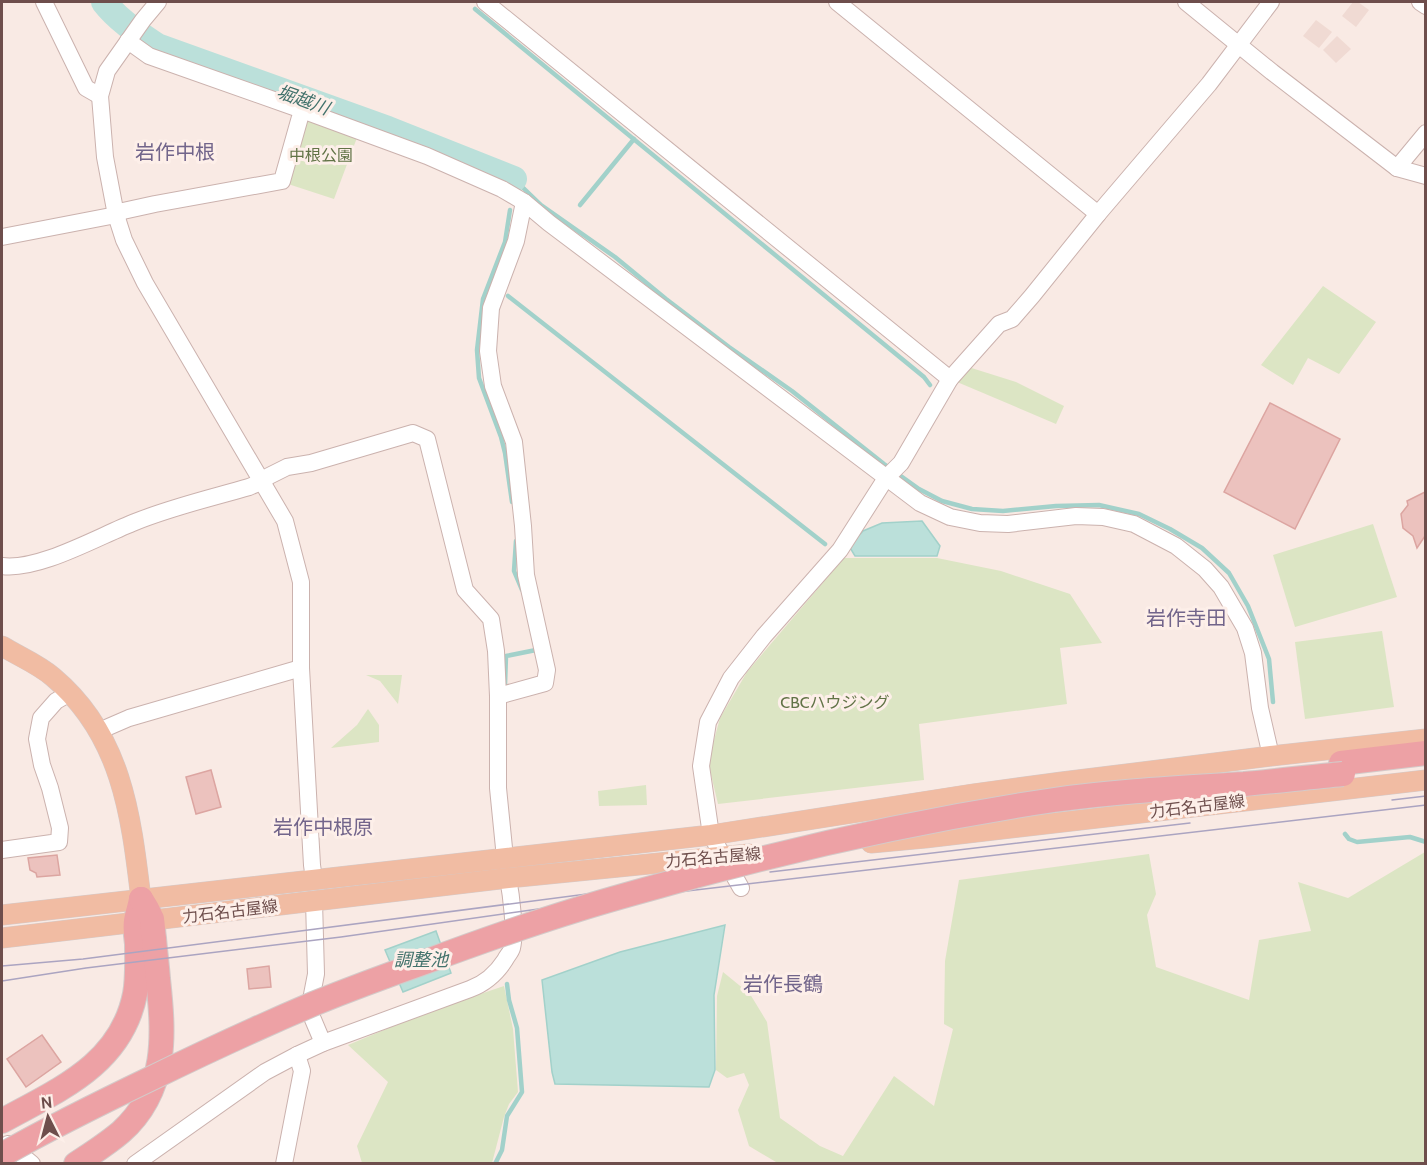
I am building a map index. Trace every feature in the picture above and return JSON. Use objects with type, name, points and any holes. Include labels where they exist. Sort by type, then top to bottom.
[{"type":"highway","points":[[2,1155],[143,1082],[314,1004],[500,935],[625,895],[821,844],[1001,808],[1102,794],[1246,783],[1342,769],[1425,753]]},
{"type":"highway","points":[[2,1142],[68,1106],[196,1044],[358,974],[522,915],[682,866],[911,812],[1066,786],[1141,778],[1275,770],[1425,765]]},
{"type":"highway","points":[[11,1116],[86,1072],[106,1053],[122,1030],[135,994],[143,913]]},
{"type":"highway","points":[[78,1162],[134,1119],[152,1089],[158,1069],[161,1052],[161,1010],[143,913]]},
{"type":"main road","points":[[2,646],[51,675],[86,711],[99,731],[112,757],[127,804],[135,846],[143,913]]},
{"type":"main road","name":"力石名古屋線","points":[[2,938],[314,879],[711,836],[984,793],[1271,756],[1425,739]]},
{"type":"main road","name":"力石名古屋線","points":[[2,915],[143,913],[314,901],[508,878],[925,838],[1425,780]]},
{"type":"street","points":[[44,2],[86,88],[100,96]]},
{"type":"street","points":[[158,2],[107,71],[100,96],[105,157],[116,215],[124,240],[145,284],[285,521],[301,582],[301,668],[314,879]]},
{"type":"street","points":[[485,2],[950,379]]},
{"type":"street","points":[[837,2],[1098,214]]},
{"type":"street","points":[[1186,2],[1272,72],[1397,168],[1425,176]]},
{"type":"street","points":[[741,888],[711,836],[701,766],[708,722],[731,678],[764,636],[840,550],[886,478],[901,463],[950,379],[999,324],[1012,319],[1032,296],[1098,214],[1209,84],[1271,2]]},
{"type":"street","points":[[1420,2],[1425,6]]},
{"type":"street","points":[[128,40],[149,56],[427,156],[502,189],[524,202],[920,503],[950,518],[980,523],[1008,524],[1076,516],[1103,517],[1134,524],[1176,546],[1205,569],[1221,587],[1245,627],[1254,653],[1260,708],[1271,756]]},
{"type":"street","points":[[2,237],[116,215],[123,211],[155,204],[282,181],[302,110]]},
{"type":"street","points":[[1397,168],[1425,133]]},
{"type":"street","points":[[498,696],[545,683],[547,670],[526,575],[514,442],[492,386],[488,351],[491,308],[516,241],[524,202]]},
{"type":"street","points":[[2,566],[12,567],[50,558],[163,512],[249,488],[288,467],[311,463],[413,433],[427,439],[465,590],[491,620],[496,651],[498,788],[505,858]]},
{"type":"street","points":[[99,731],[129,718],[301,668]]},
{"type":"street","points":[[2,850],[59,842],[60,828],[37,739],[41,718],[56,701],[70,693]]},
{"type":"street","points":[[135,1164],[265,1072],[323,1043],[482,985],[499,969],[512,949],[512,896],[508,878]]},
{"type":"street","points":[[314,901],[316,974],[309,1010],[323,1043]]},
{"type":"street","points":[[284,1164],[302,1071],[297,1056]]},
{"type":"street","points":[[2,1142],[9,1144],[33,1164]]},
{"type":"shaded area","points":[[1353,2],[1358,2],[1369,10],[1356,27],[1342,16]]},
{"type":"shaded area","points":[[1316,20],[1332,32],[1319,48],[1303,36]]},
{"type":"shaded area","points":[[1337,36],[1351,49],[1336,63],[1323,50]]},
{"type":"green space","name":"中根公園","points":[[303,115],[358,135],[334,199],[285,183]]},
{"type":"green space","points":[[1323,286],[1376,322],[1339,374],[1308,358],[1293,385],[1261,365]]},
{"type":"green space","points":[[962,365],[1016,382],[1064,406],[1056,424],[950,379]]},
{"type":"green space","points":[[1373,524],[1397,597],[1295,627],[1273,555]]},
{"type":"green space","name":"CBCハウジング","points":[[844,558],[937,558],[1001,571],[1070,594],[1102,643],[1060,648],[1067,704],[919,724],[924,780],[718,804],[708,762],[720,718],[747,672]]},
{"type":"green space","points":[[1382,631],[1394,707],[1305,719],[1295,642]]},
{"type":"green space","points":[[366,675],[402,675],[398,704],[380,681]]},
{"type":"green space","points":[[368,709],[379,725],[379,742],[331,748],[357,725]]},
{"type":"green space","points":[[646,785],[647,805],[599,806],[598,791]]},
{"type":"green space","points":[[1425,852],[1425,1163],[776,1163],[749,1146],[738,1110],[749,1085],[744,1073],[727,1078],[716,1070],[717,996],[723,972],[750,994],[767,1022],[780,1118],[820,1146],[843,1156],[894,1076],[934,1106],[953,1029],[944,1024],[945,961],[959,880],[1149,854],[1156,894],[1147,915],[1156,967],[1249,1000],[1259,940],[1311,931],[1298,882],[1348,898]]},
{"type":"green space","points":[[504,986],[513,1029],[518,1092],[509,1104],[504,1117],[492,1163],[362,1163],[357,1146],[388,1082],[348,1045],[427,1012]]},
{"type":"water","points":[[922,521],[940,546],[937,556],[855,556],[849,546],[863,531],[882,523]]},
{"type":"water","points":[[725,925],[714,995],[715,1070],[709,1087],[555,1084],[542,980],[620,952]]},
{"type":"water","name":"調整池","points":[[436,931],[451,973],[403,992],[385,950]]},
{"type":"building","points":[[1270,403],[1340,439],[1295,529],[1224,492]]},
{"type":"building","points":[[1425,492],[1425,536],[1417,548],[1413,536],[1403,528],[1401,514],[1408,505],[1407,501]]},
{"type":"building","points":[[211,770],[221,807],[196,814],[186,777]]},
{"type":"building","points":[[57,855],[60,875],[37,877],[36,873],[30,870],[28,858]]},
{"type":"building","points":[[269,966],[271,987],[249,989],[247,969]]},
{"type":"building","points":[[42,1035],[61,1062],[26,1087],[7,1059]]},
{"type":"waterway","name":"堀越川","points":[[104,2],[122,20],[157,46],[388,129],[514,179]]},
{"type":"waterway","points":[[475,9],[924,377],[930,385]]},
{"type":"waterway","points":[[580,205],[634,139]]},
{"type":"waterway","points":[[514,179],[541,205],[615,257],[666,299],[792,391],[919,489],[942,501],[972,509],[1003,511],[1099,505],[1139,514],[1202,548],[1229,573],[1248,606],[1269,659],[1273,702]]},
{"type":"waterway","points":[[510,210],[505,242],[483,299],[477,350],[479,378],[501,437],[512,502]]},
{"type":"waterway","points":[[508,296],[825,544]]},
{"type":"waterway","points":[[516,541],[514,571],[522,590]]},
{"type":"waterway","points":[[505,685],[506,656],[536,650],[536,648]]},
{"type":"waterway","points":[[1345,834],[1349,839],[1357,842],[1410,837],[1426,842]]},
{"type":"waterway","points":[[495,1164],[502,1150],[507,1116],[522,1092],[517,1028],[507,984]]},
{"type":"tram line","points":[[1392,800],[1426,796]]},
{"type":"tram line","points":[[2,981],[567,905],[1426,805]]},
{"type":"tram line","points":[[770,872],[1190,823]]},
{"type":"tram line","points":[[2,966],[83,959],[633,888]]},
{"type":"district","name":"岩作中根","points":[[175,152]]},
{"type":"district","name":"岩作寺田","points":[[1186,618]]},
{"type":"district","name":"岩作中根原","points":[[323,827]]},
{"type":"district","name":"岩作長鶴","points":[[783,984]]}]
